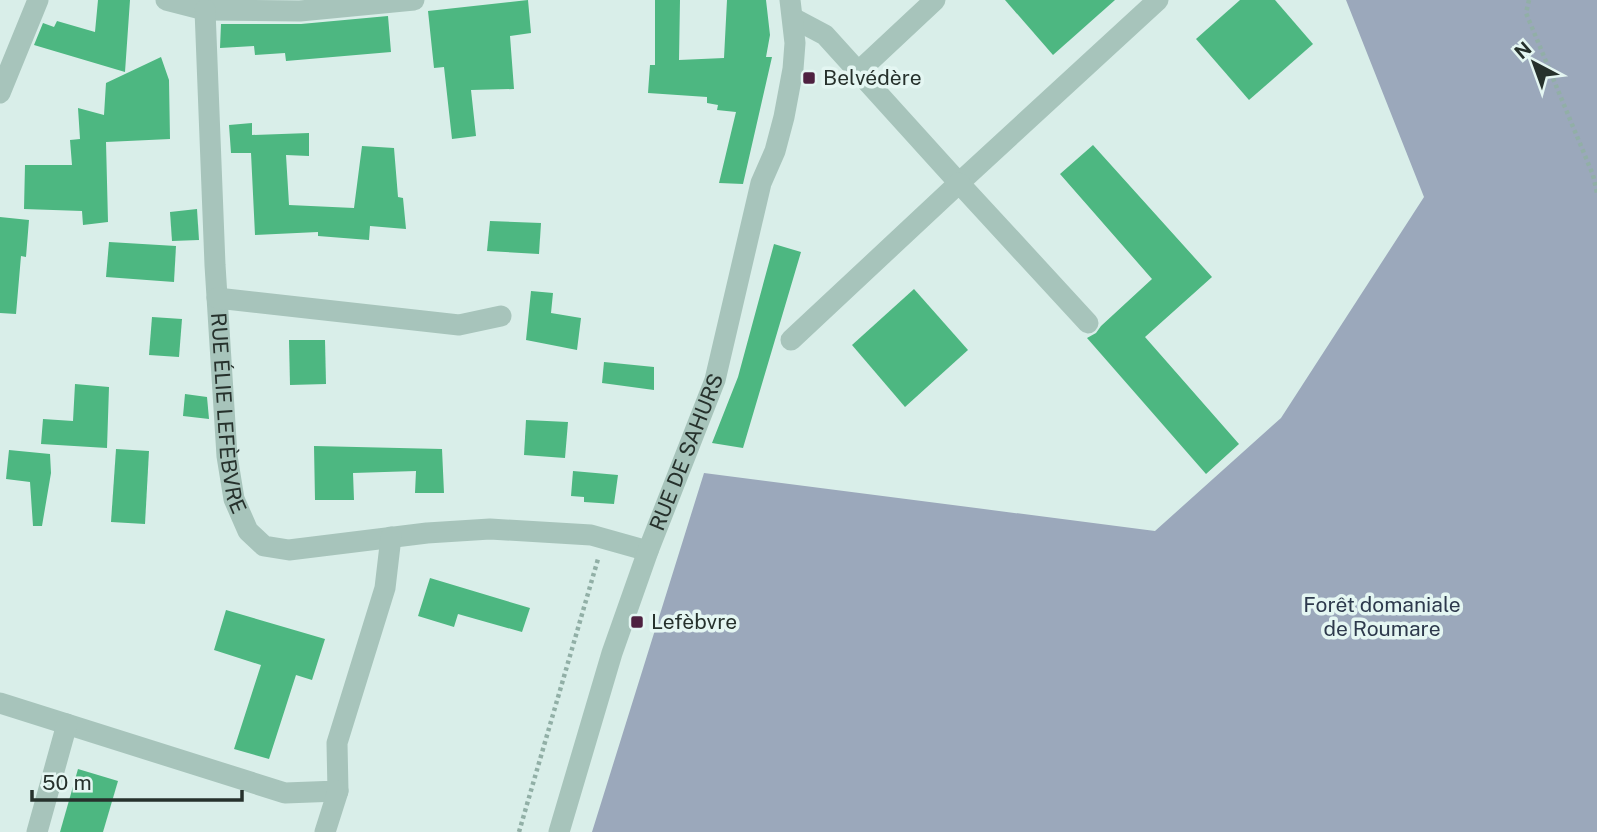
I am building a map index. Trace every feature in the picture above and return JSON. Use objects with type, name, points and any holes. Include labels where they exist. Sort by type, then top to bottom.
[{"type":"street","points":[[0,93],[38,0]]},
{"type":"street","points":[[166,0],[205,10],[300,10],[414,0]]},
{"type":"street","points":[[858,72],[935,0]]},
{"type":"street","points":[[792,340],[1158,0]]},
{"type":"street","points":[[792,9],[825,35],[1088,323]]},
{"type":"street","name":"RUE DE SAHURS","points":[[559,832],[612,653],[648,551],[715,380],[761,183],[778,140],[793,69],[795,43],[792,9]]},
{"type":"street","name":"RUE ÉLIE LEFÈBVRE","points":[[205,10],[217,298],[228,456],[234,499],[248,531],[264,546],[289,550],[391,537],[490,529],[591,534],[648,551]]},
{"type":"street","points":[[217,298],[459,325],[501,316]]},
{"type":"street","points":[[325,832],[338,791],[337,743],[385,588],[391,537]]},
{"type":"street","points":[[0,703],[285,793],[338,791]]},
{"type":"street","points":[[37,832],[67,724]]},
{"type":"path","points":[[1529,0],[1526,13],[1593,175],[1597,192]]},
{"type":"path","points":[[519,832],[604,538]]},
{"type":"green space","name":"Forêt domaniale de Roumare","points":[[1346,0],[1597,0],[1597,832],[592,832],[704,473],[1155,531],[1281,418],[1424,197]]},
{"type":"building","points":[[98,0],[130,0],[125,72],[34,45],[43,23],[54,27],[57,21],[95,32]]},
{"type":"building","points":[[528,0],[531,33],[510,36],[514,89],[471,90],[476,136],[452,139],[444,67],[434,68],[428,11]]},
{"type":"building","points":[[655,0],[680,0],[679,60],[724,58],[727,0],[766,0],[770,35],[766,57],[772,57],[743,184],[719,183],[736,112],[717,110],[718,105],[707,103],[707,97],[648,93],[650,65],[655,65]]},
{"type":"building","points":[[1005,0],[1115,0],[1053,55]]},
{"type":"building","points":[[1240,0],[1275,0],[1313,44],[1249,100],[1196,39]]},
{"type":"building","points":[[388,16],[391,52],[286,61],[285,53],[255,55],[254,46],[220,48],[221,24],[301,24]]},
{"type":"building","points":[[161,57],[169,80],[170,139],[106,142],[108,222],[83,225],[82,211],[24,209],[25,165],[72,165],[70,140],[80,139],[78,108],[104,115],[106,83]]},
{"type":"building","points":[[252,123],[252,135],[309,133],[309,156],[286,155],[289,205],[354,208],[362,146],[394,148],[398,197],[403,198],[406,229],[370,226],[369,240],[318,236],[318,232],[255,235],[251,153],[231,153],[229,125]]},
{"type":"building","points":[[1093,145],[1212,277],[1145,337],[1239,444],[1206,474],[1087,338],[1096,333],[1152,279],[1060,174]]},
{"type":"building","points":[[197,209],[199,240],[172,241],[170,212]]},
{"type":"building","points":[[0,217],[29,220],[26,257],[21,256],[16,314],[0,313]]},
{"type":"building","points":[[490,221],[541,223],[539,254],[487,251]]},
{"type":"building","points":[[109,242],[176,246],[174,282],[106,277]]},
{"type":"building","points":[[774,244],[801,252],[743,448],[712,443],[738,377]]},
{"type":"building","points":[[914,289],[968,350],[905,407],[852,345]]},
{"type":"building","points":[[531,291],[553,293],[551,313],[581,318],[577,350],[526,340]]},
{"type":"building","points":[[152,317],[182,319],[179,357],[149,355]]},
{"type":"building","points":[[289,340],[325,340],[326,384],[290,385]]},
{"type":"building","points":[[604,362],[654,367],[654,390],[602,383]]},
{"type":"building","points":[[75,384],[109,387],[107,448],[41,444],[43,419],[73,421]]},
{"type":"building","points":[[185,394],[207,397],[209,419],[183,416]]},
{"type":"building","points":[[526,420],[568,422],[565,458],[524,455]]},
{"type":"building","points":[[314,446],[442,449],[444,493],[415,493],[416,471],[353,473],[354,500],[315,500]]},
{"type":"building","points":[[116,449],[149,451],[145,524],[111,522]]},
{"type":"building","points":[[9,450],[50,454],[51,473],[42,526],[33,526],[30,482],[6,479]]},
{"type":"building","points":[[573,471],[618,475],[614,504],[584,502],[584,497],[571,496]]},
{"type":"building","points":[[430,578],[530,608],[522,632],[458,614],[454,627],[418,616]]},
{"type":"building","points":[[226,610],[325,639],[312,680],[296,675],[269,759],[234,749],[261,665],[214,650]]},
{"type":"building","points":[[78,769],[118,781],[103,832],[60,832]]},
{"type":"place","name":"Belvédère","points":[[809,78]]},
{"type":"place","name":"Lefèbvre","points":[[637,622]]}]
